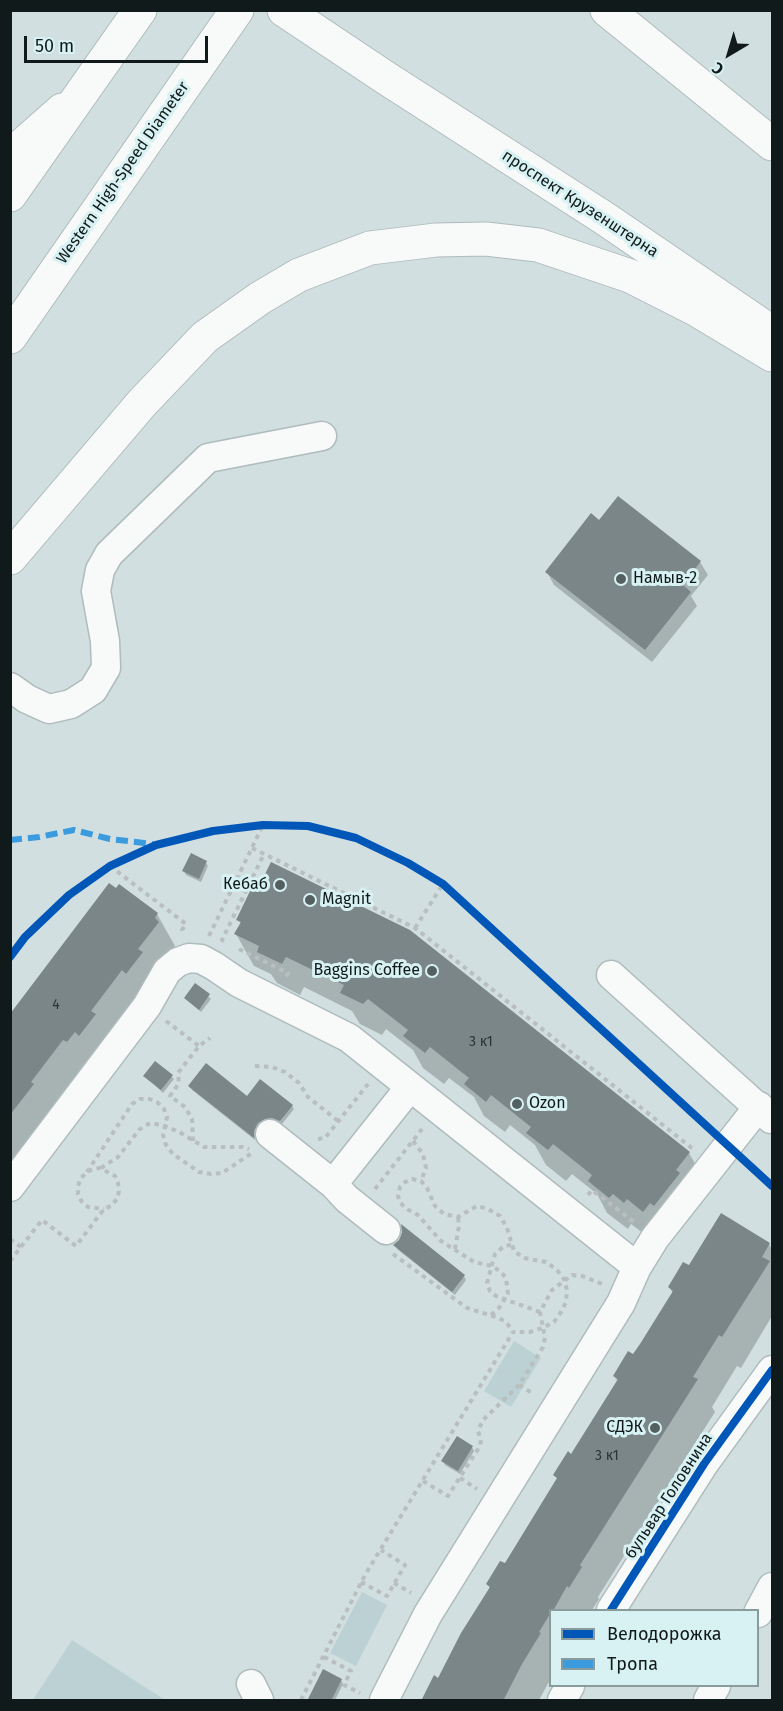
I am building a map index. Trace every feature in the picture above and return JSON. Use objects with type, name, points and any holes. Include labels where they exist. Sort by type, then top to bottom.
[{"type":"main road","points":[[10,195],[140,10]]},
{"type":"main road","name":"Western High-Speed Diameter","points":[[10,336],[237,10]]},
{"type":"main road","name":"проспект Крузенштерна","points":[[284,10],[604,218],[772,332]]},
{"type":"main road","points":[[607,10],[772,144]]},
{"type":"main road","points":[[10,156],[81,92]]},
{"type":"main road","points":[[10,558],[142,404],[205,337],[260,298],[299,275],[370,248],[436,240],[486,239],[538,245],[630,276],[697,310],[772,355]]},
{"type":"street","points":[[10,687],[27,699],[49,709],[71,704],[93,690],[106,668],[105,641],[96,591],[100,570],[109,554],[208,458],[322,436]]},
{"type":"street","points":[[10,1187],[147,1006],[167,971],[178,962],[189,958],[201,959],[239,983],[349,1038],[637,1267]]},
{"type":"street","points":[[374,1698],[625,1294],[637,1267],[655,1238],[728,1144],[766,1113],[611,975]]},
{"type":"street","points":[[333,1184],[410,1087]]},
{"type":"street","points":[[270,1134],[333,1184],[388,1242]]},
{"type":"street","name":"бульвар Головнина","points":[[612,1609],[704,1464],[772,1370]]},
{"type":"street","points":[[759,1611],[772,1587]]},
{"type":"street","points":[[562,1701],[569,1687]]},
{"type":"street","points":[[708,1701],[715,1687]]},
{"type":"path","points":[[201,959],[207,941],[263,825]]},
{"type":"path","points":[[10,957],[25,936],[69,895],[110,866],[156,845],[213,831],[263,825],[308,826],[356,838],[408,863],[443,885],[772,1186]]},
{"type":"path","points":[[252,848],[415,928],[701,1155]]},
{"type":"path","points":[[264,854],[222,940],[288,973]]},
{"type":"path","points":[[110,866],[186,924],[182,930]]},
{"type":"path","points":[[415,928],[443,885]]},
{"type":"path","points":[[147,1006],[199,1046]]},
{"type":"path","points":[[193,1141],[192,1119],[185,1107],[170,1096],[179,1083],[178,1073],[199,1046],[210,1038]]},
{"type":"path","points":[[313,1140],[325,1138],[383,1065]]},
{"type":"path","points":[[255,1066],[272,1067],[285,1072],[299,1083],[308,1097],[338,1121]]},
{"type":"path","points":[[87,1172],[100,1168],[118,1157],[144,1125],[151,1123],[165,1126],[204,1147],[243,1148],[257,1152],[248,1154],[222,1173],[199,1172],[173,1154],[166,1145],[163,1136],[165,1126],[166,1117],[164,1108],[157,1102],[140,1099],[132,1104],[81,1178],[78,1186],[78,1194],[82,1202],[88,1207],[104,1209]]},
{"type":"path","points":[[373,1192],[438,1109]]},
{"type":"path","points":[[413,1141],[423,1154],[426,1168],[421,1181]]},
{"type":"path","points":[[10,1262],[42,1220],[76,1246],[104,1209],[111,1206],[117,1199],[119,1191],[115,1176],[100,1168]]},
{"type":"path","points":[[491,1316],[506,1300],[508,1286],[506,1278],[500,1270],[474,1262],[441,1241],[418,1215],[405,1209],[398,1196],[400,1187],[405,1182],[412,1179],[421,1181],[444,1214],[458,1217],[477,1206],[500,1216],[507,1228],[511,1245],[519,1256],[546,1262],[564,1279],[567,1290],[566,1302],[554,1322],[530,1332],[513,1332]]},
{"type":"path","points":[[588,1195],[591,1190],[632,1222],[640,1221]]},
{"type":"path","points":[[455,1249],[458,1241],[458,1217]]},
{"type":"path","points":[[10,1239],[21,1247]]},
{"type":"path","points":[[388,1242],[467,1308],[507,1323],[513,1332]]},
{"type":"path","points":[[511,1245],[499,1250],[488,1283],[490,1291],[506,1300],[540,1312]]},
{"type":"path","points":[[423,1480],[448,1496],[480,1446],[478,1431],[483,1420],[519,1385],[543,1347],[545,1338],[540,1312],[552,1290],[572,1275],[582,1276],[625,1294]]},
{"type":"path","points":[[301,1701],[362,1582],[513,1332]]},
{"type":"path","points":[[362,1582],[387,1596],[405,1565],[381,1550]]},
{"type":"path","points":[[324,1657],[351,1671],[344,1685],[374,1698]]},
{"type":"shaded area","points":[[514,1341],[541,1358],[511,1407],[484,1391]]},
{"type":"shaded area","points":[[362,1592],[387,1605],[356,1666],[330,1653]]},
{"type":"shaded area","points":[[72,1640],[165,1700],[33,1700]]},
{"type":"building","name":"Намыв-2","points":[[618,496],[701,561],[683,585],[691,592],[645,650],[545,572],[591,513],[599,520]]},
{"type":"building","points":[[191,853],[207,861],[199,879],[182,871]]},
{"type":"building","points":[[271,862],[410,930],[690,1152],[676,1170],[680,1173],[654,1206],[650,1203],[643,1212],[627,1199],[624,1203],[613,1194],[609,1198],[588,1181],[592,1175],[553,1144],[548,1150],[526,1133],[531,1127],[491,1095],[486,1102],[464,1084],[469,1078],[430,1047],[425,1053],[403,1036],[408,1030],[368,999],[363,1004],[340,993],[344,985],[286,957],[282,964],[257,952],[259,946],[234,934],[241,922],[236,920],[252,887],[257,890]]},
{"type":"building","points":[[109,883],[116,888],[119,884],[158,913],[155,918],[159,922],[138,949],[143,952],[126,974],[122,970],[91,1011],[96,1014],[79,1036],[75,1032],[67,1042],[63,1040],[31,1082],[34,1084],[10,1115],[10,1014]]},
{"type":"building","points":[[195,983],[210,994],[199,1010],[184,998]]},
{"type":"building","points":[[155,1061],[173,1075],[161,1090],[143,1076]]},
{"type":"building","points":[[206,1063],[247,1096],[260,1079],[293,1105],[280,1121],[272,1118],[258,1123],[254,1131],[254,1138],[188,1086]]},
{"type":"building","points":[[721,1213],[770,1243],[762,1257],[770,1261],[722,1337],[719,1335],[693,1377],[698,1379],[580,1565],[582,1567],[569,1588],[567,1586],[554,1609],[549,1609],[549,1616],[539,1632],[541,1633],[503,1701],[421,1701],[434,1675],[438,1678],[461,1633],[490,1587],[486,1584],[500,1561],[505,1563],[557,1478],[553,1475],[568,1451],[571,1454],[618,1379],[613,1376],[628,1351],[633,1354],[673,1291],[668,1287],[683,1262],[689,1265]]},
{"type":"building","points":[[401,1224],[465,1275],[452,1292],[393,1245],[402,1233]]},
{"type":"building","points":[[457,1436],[473,1446],[458,1471],[441,1461]]},
{"type":"building","points":[[323,1669],[342,1679],[331,1701],[307,1701]]},
{"type":"marked path","points":[[10,840],[74,830],[110,839],[153,844]]},
{"type":"cycle path","points":[[10,957],[25,937],[69,895],[110,866],[156,845],[213,831],[263,825],[308,826],[356,838],[408,863],[443,884],[772,1186]]},
{"type":"cycle path","points":[[612,1609],[704,1464],[772,1370]]},
{"type":"place","name":"Намыв-2","points":[[621,579]]},
{"type":"place","name":"Кебаб","points":[[280,885]]},
{"type":"place","name":"Magnit","points":[[310,900]]},
{"type":"place","name":"Baggins Coffee","points":[[432,971]]},
{"type":"place","name":"Ozon","points":[[517,1104]]},
{"type":"place","name":"СДЭК","points":[[655,1428]]}]
